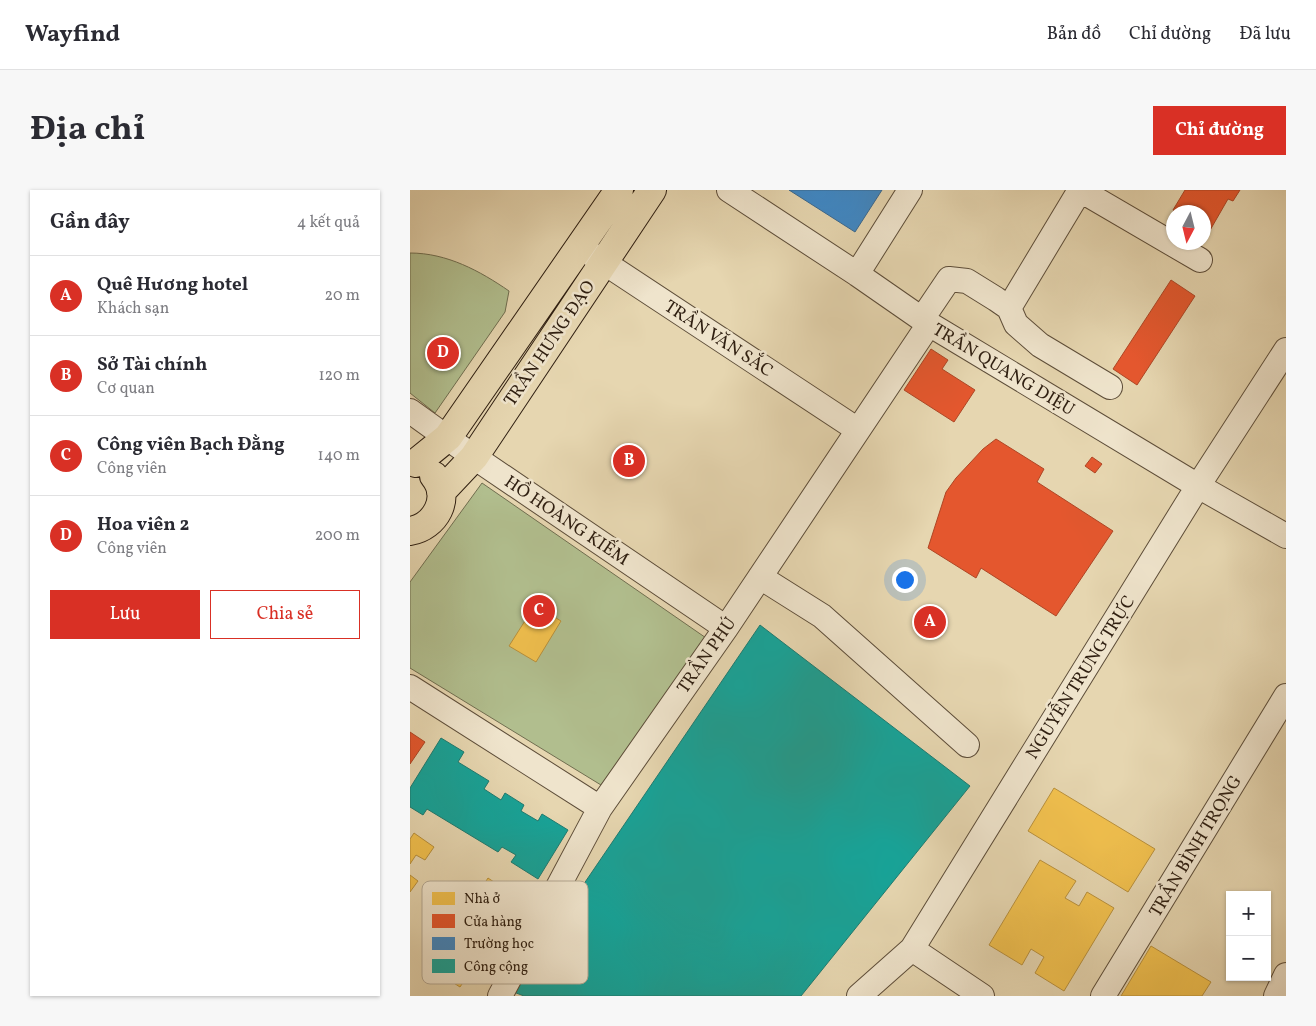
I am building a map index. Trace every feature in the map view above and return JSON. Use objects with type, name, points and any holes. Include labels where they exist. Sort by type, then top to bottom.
[{"type":"main road","name":"TRẦN HƯNG ĐẠO","points":[[412,460],[448,438],[619,190]]},
{"type":"main road","name":"TRẦN HƯNG ĐẠO","points":[[441,492],[474,457],[652,190]]},
{"type":"main road","points":[[412,460],[430,471],[438,480],[441,492],[441,504],[437,515],[429,524],[413,534]]},
{"type":"street","name":"TRẦN QUANG DIỆU","points":[[729,190],[857,274],[925,322],[1198,486],[1286,536]]},
{"type":"street","points":[[857,274],[910,190]]},
{"type":"street","points":[[1110,387],[1040,345],[1016,324],[1009,308],[1080,190],[1200,260]]},
{"type":"street","name":"TRẦN VĂN SẮC","points":[[580,246],[858,430]]},
{"type":"street","name":"TRẦN PHÚ","points":[[561,881],[600,808],[726,628],[858,430],[925,322],[949,279],[967,281],[1009,308]]},
{"type":"street","name":"NGUYỄN TRUNG TRỰC","points":[[861,995],[912,949],[1198,486],[1286,350]]},
{"type":"street","name":"HỒ HOÀNG KIẾM","points":[[410,410],[474,457],[726,628]]},
{"type":"street","points":[[760,577],[822,616],[967,745]]},
{"type":"street","points":[[410,687],[600,808]]},
{"type":"street","name":"TRẦN BÌNH TRỌNG","points":[[1104,996],[1286,696]]},
{"type":"street","points":[[912,949],[982,996]]},
{"type":"street","points":[[1276,996],[1286,975]]},
{"type":"street","name":"TRẦN PHÚ","points":[[500,996],[506,984]]},
{"type":"green space","points":[[410,253],[437,256],[462,264],[509,291],[505,312],[435,413],[410,393]]},
{"type":"green space","points":[[482,483],[709,640],[601,785],[410,668],[410,582]]},
{"type":"building: Nhà ở","points":[[535,605],[561,621],[536,662],[509,646]]},
{"type":"building: Nhà ở","points":[[1054,788],[1155,849],[1128,892],[1028,831]]},
{"type":"building: Nhà ở","points":[[414,833],[434,847],[425,860],[416,855],[410,864],[410,839]]},
{"type":"building: Nhà ở","points":[[1040,860],[1076,881],[1065,898],[1079,906],[1087,892],[1114,908],[1064,991],[1035,973],[1044,957],[1031,949],[1022,965],[989,945]]},
{"type":"building: Nhà ở","points":[[410,875],[418,881],[410,892]]},
{"type":"building: Nhà ở","points":[[1151,946],[1211,982],[1202,996],[1121,996]]},
{"type":"building: Cửa hàng","points":[[1185,190],[1240,190],[1233,201],[1228,199],[1211,229],[1211,205],[1176,205]]},
{"type":"building: Cửa hàng","points":[[1171,280],[1195,296],[1137,385],[1113,369]]},
{"type":"building: Cửa hàng","points":[[931,349],[948,360],[942,369],[975,390],[954,422],[904,390]]},
{"type":"building: Cửa hàng","points":[[996,439],[1044,469],[1037,482],[1113,531],[1056,616],[981,568],[976,578],[928,548],[946,492],[956,478],[983,449]]},
{"type":"building: Cửa hàng","points":[[1092,457],[1102,464],[1095,473],[1085,466]]},
{"type":"building: Cửa hàng","points":[[410,732],[425,742],[410,764]]},
{"type":"building: Trường học","points":[[789,190],[882,190],[855,232]]},
{"type":"building: Công cộng","points":[[760,625],[970,786],[801,996],[524,996],[511,991],[516,984],[588,984],[588,881],[586,881]]},
{"type":"building: Công cộng","points":[[441,738],[464,752],[458,762],[489,781],[484,789],[501,800],[505,793],[524,805],[521,811],[538,821],[542,814],[568,830],[538,879],[511,862],[516,855],[502,847],[498,852],[427,809],[423,815],[410,807],[410,788]]},
{"type":"place","name":"Hoa viên 2","points":[[443,353]]},
{"type":"place","name":"Sở Tài chính","points":[[629,461]]},
{"type":"place","name":"Công viên Bạch Đằng","points":[[539,611]]},
{"type":"place","name":"Quê Hương hotel","points":[[930,622]]}]
